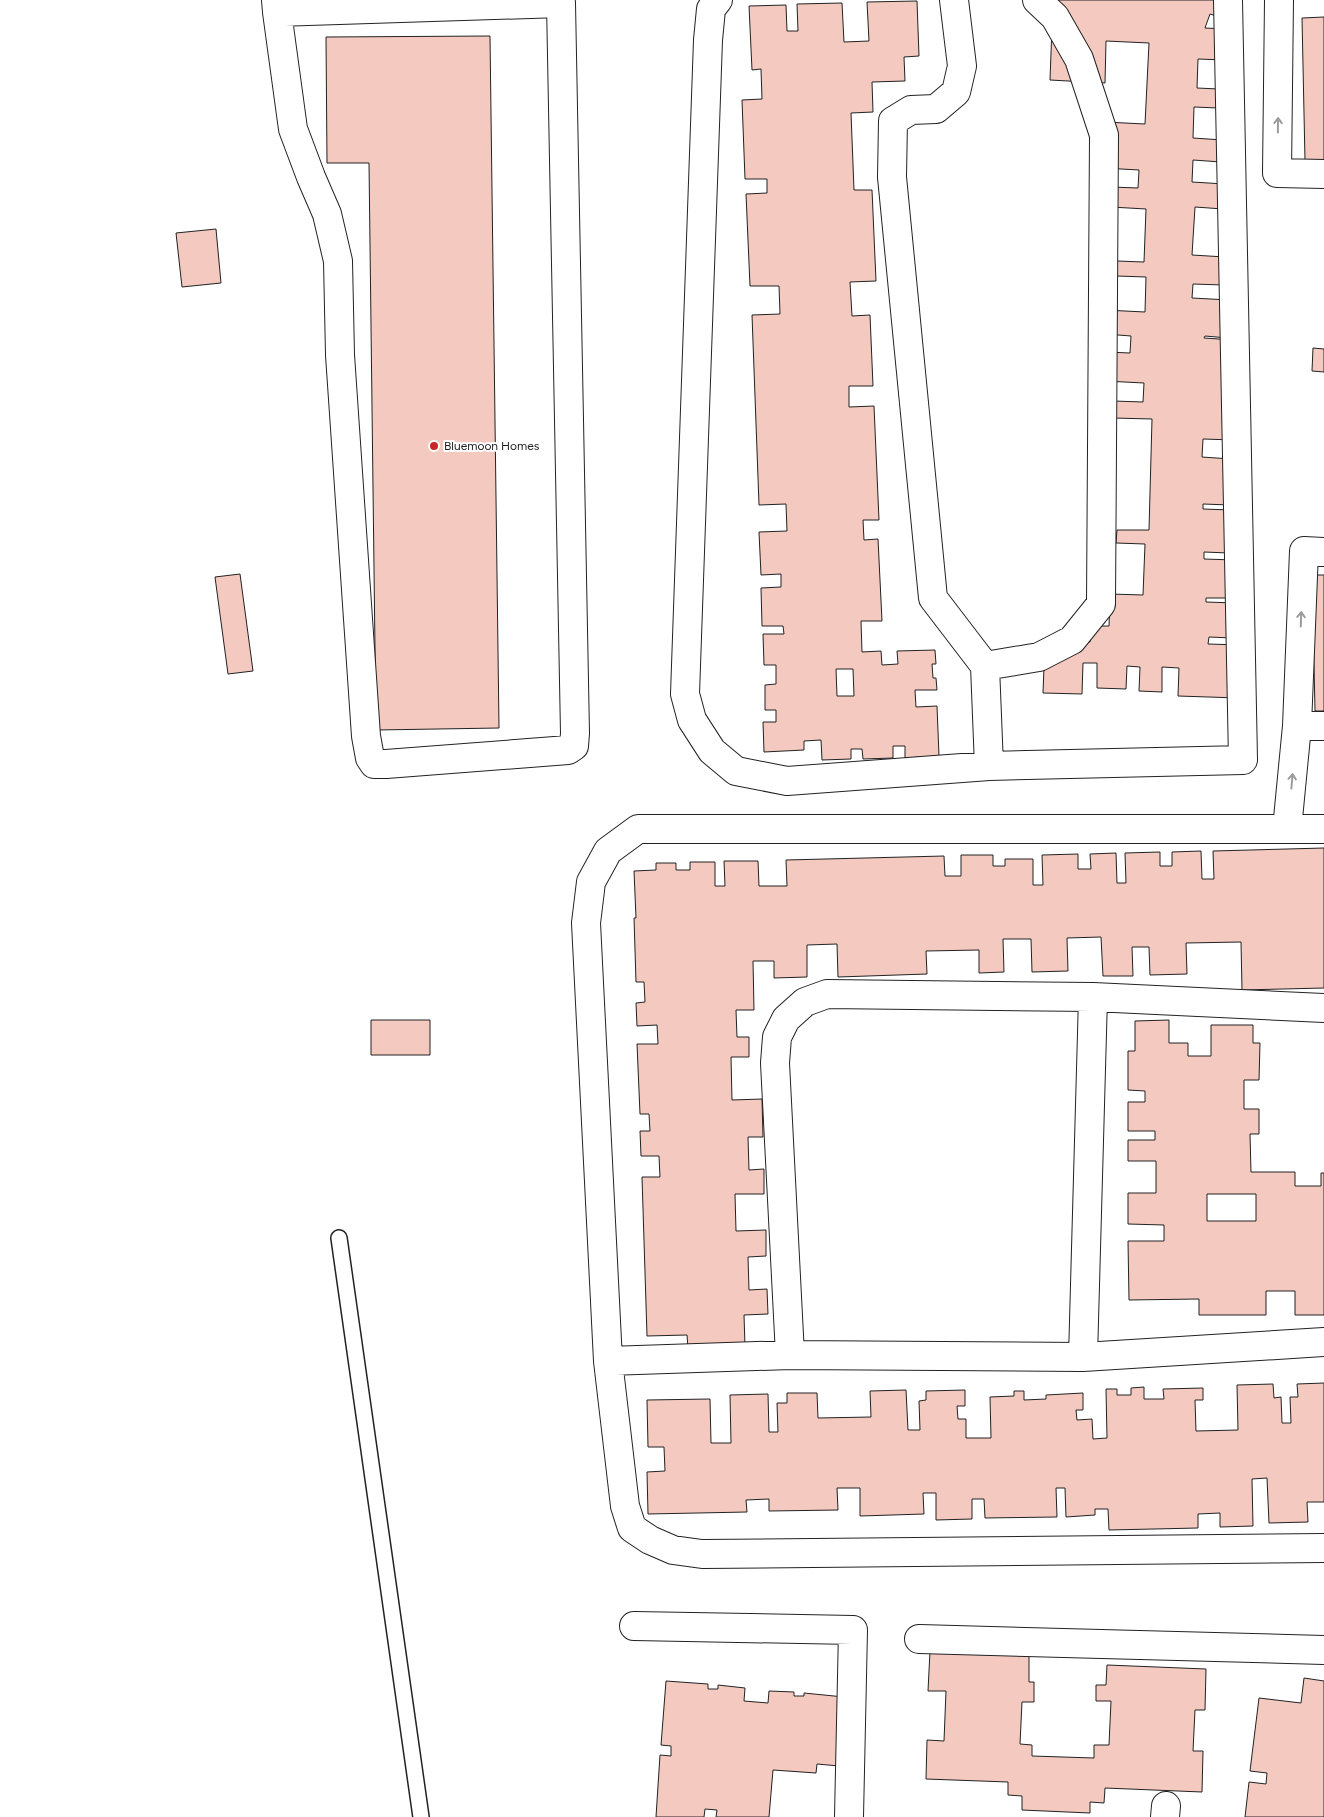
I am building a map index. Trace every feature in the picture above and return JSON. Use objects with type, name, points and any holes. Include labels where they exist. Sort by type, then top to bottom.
[{"type":"street","points":[[718,0],[711,9],[708,40],[685,694],[692,720],[712,751],[736,770],[788,781],[989,766],[1243,760],[1228,0]]},
{"type":"street","points":[[954,0],[962,66],[956,92],[936,109],[911,110],[893,121],[892,177],[933,598],[985,666],[989,766]]},
{"type":"street","points":[[985,666],[1039,657],[1072,640],[1101,604],[1104,135],[1080,59],[1055,17],[1037,0]]},
{"type":"street","points":[[1279,0],[1277,174],[1324,174]]},
{"type":"street","points":[[560,4],[575,733],[574,746],[568,750],[386,764],[374,764],[370,758],[366,736],[340,355],[338,261],[328,214],[311,177],[293,129],[276,6],[560,4]]},
{"type":"street","points":[[1287,829],[1297,726],[1304,551],[1324,552]]},
{"type":"street","points":[[1297,726],[1324,726]]},
{"type":"street","points":[[1324,829],[638,830],[608,851],[591,882],[586,923],[608,1361],[625,1506],[632,1528],[650,1540],[673,1550],[702,1554],[1324,1548]]},
{"type":"street","points":[[790,1355],[775,1063],[777,1037],[786,1019],[805,1002],[827,994],[1092,997],[1324,1008]]},
{"type":"street","points":[[1083,1357],[1092,997]]},
{"type":"street","points":[[608,1361],[790,1355],[1083,1357],[1324,1342]]},
{"type":"street","points":[[634,1626],[854,1630],[849,1817]]},
{"type":"street","points":[[919,1639],[1324,1650]]},
{"type":"lane","points":[[339,1238],[421,1817]]},
{"type":"building","points":[[1053,0],[1226,0],[1226,19],[1210,14],[1205,28],[1226,29],[1224,60],[1198,59],[1197,88],[1219,89],[1218,108],[1194,107],[1193,138],[1223,140],[1221,162],[1193,160],[1192,182],[1225,184],[1223,209],[1195,207],[1192,255],[1225,257],[1223,285],[1193,284],[1192,298],[1229,300],[1228,338],[1205,336],[1204,338],[1234,340],[1234,440],[1203,439],[1202,457],[1231,459],[1230,505],[1203,504],[1203,509],[1231,510],[1229,553],[1204,552],[1204,559],[1234,560],[1233,598],[1206,598],[1206,602],[1235,603],[1233,638],[1209,637],[1208,644],[1240,645],[1239,698],[1178,696],[1179,668],[1162,667],[1162,692],[1139,691],[1140,667],[1127,666],[1126,689],[1097,688],[1097,663],[1083,663],[1082,694],[1043,693],[1045,640],[1090,642],[1090,626],[1109,626],[1110,594],[1143,595],[1145,544],[1116,543],[1117,530],[1149,530],[1152,419],[1113,418],[1113,401],[1143,402],[1144,383],[1105,381],[1106,352],[1130,353],[1131,336],[1105,334],[1105,310],[1145,312],[1146,277],[1117,276],[1117,261],[1144,262],[1146,209],[1111,207],[1111,187],[1138,188],[1139,170],[1103,168],[1105,122],[1145,124],[1149,43],[1106,41],[1105,83],[1050,80]]},
{"type":"building","points":[[917,1],[919,56],[904,57],[905,81],[872,82],[873,112],[851,113],[854,190],[872,190],[876,281],[850,282],[852,316],[870,315],[873,386],[849,386],[849,407],[874,406],[879,520],[863,520],[864,540],[878,539],[882,621],[861,621],[862,652],[881,651],[882,665],[898,664],[897,651],[935,650],[936,664],[932,664],[933,678],[936,678],[937,690],[915,690],[916,707],[937,706],[939,756],[905,758],[905,746],[893,746],[893,758],[863,759],[862,749],[851,749],[851,759],[822,760],[821,740],[804,741],[804,750],[764,752],[763,722],[776,722],[776,710],[765,710],[765,685],[776,684],[776,665],[764,665],[763,634],[784,634],[783,626],[762,626],[761,588],[781,587],[781,574],[761,575],[759,532],[787,531],[786,504],[759,505],[752,315],[780,314],[779,286],[750,286],[746,194],[767,193],[767,179],[745,179],[742,100],[762,99],[761,69],[752,70],[749,6],[786,5],[787,31],[798,31],[797,4],[842,3],[844,42],[869,41],[867,2]],"holes":[[[836,669],[853,669],[854,696],[837,696]]]},
{"type":"building","points":[[1324,17],[1324,161],[1305,161],[1302,18]]},
{"type":"building","name":"Bluemoon Homes","points":[[490,36],[499,728],[376,730],[369,163],[327,163],[326,37]]},
{"type":"building","points":[[216,229],[221,283],[182,287],[176,233]]},
{"type":"building","points":[[1313,348],[1324,349],[1324,372],[1312,371]]},
{"type":"building","points":[[240,574],[253,671],[228,674],[215,577]]},
{"type":"building","points":[[1312,575],[1324,575],[1324,711],[1315,711]]},
{"type":"building","points":[[1324,848],[1324,988],[1242,990],[1241,942],[1186,943],[1187,974],[1150,975],[1149,947],[1132,947],[1133,976],[1103,976],[1101,937],[1067,938],[1068,971],[1032,972],[1031,939],[1003,939],[1004,972],[979,973],[979,950],[926,951],[927,974],[838,977],[837,944],[807,945],[807,977],[774,978],[774,961],[753,961],[754,1010],[736,1010],[737,1037],[749,1037],[749,1057],[731,1057],[732,1100],[762,1099],[763,1137],[748,1137],[749,1170],[764,1169],[764,1194],[735,1194],[736,1231],[766,1230],[766,1256],[748,1257],[749,1290],[767,1289],[768,1314],[744,1315],[745,1346],[688,1348],[687,1335],[647,1336],[642,1177],[660,1177],[659,1156],[641,1156],[640,1131],[650,1131],[649,1114],[640,1114],[637,1044],[658,1044],[657,1025],[637,1026],[636,1003],[645,1002],[644,982],[636,982],[634,871],[656,870],[656,863],[676,863],[676,870],[690,870],[690,862],[715,862],[715,886],[725,886],[724,861],[758,861],[759,886],[787,886],[786,860],[944,856],[945,876],[961,876],[961,855],[993,855],[993,866],[1005,866],[1005,859],[1033,859],[1033,885],[1043,885],[1042,855],[1078,854],[1078,869],[1091,869],[1090,854],[1116,853],[1117,883],[1126,883],[1125,853],[1160,852],[1160,866],[1172,866],[1172,852],[1201,851],[1202,879],[1214,879],[1213,851]]},
{"type":"building","points":[[371,1020],[430,1020],[430,1055],[371,1055]]},
{"type":"building","points":[[1169,1020],[1169,1043],[1188,1043],[1188,1056],[1211,1056],[1211,1025],[1253,1025],[1253,1043],[1260,1043],[1259,1080],[1244,1080],[1244,1109],[1259,1109],[1259,1134],[1250,1134],[1251,1172],[1295,1172],[1295,1186],[1321,1186],[1321,1173],[1324,1173],[1324,1315],[1295,1315],[1295,1291],[1266,1291],[1266,1315],[1199,1315],[1199,1299],[1129,1300],[1128,1241],[1164,1241],[1164,1225],[1128,1224],[1128,1193],[1156,1193],[1156,1161],[1128,1161],[1128,1140],[1155,1140],[1155,1131],[1128,1131],[1128,1102],[1145,1102],[1145,1091],[1128,1090],[1128,1051],[1135,1051],[1135,1021]],"holes":[[[1207,1194],[1256,1194],[1256,1221],[1207,1221]]]},
{"type":"building","points":[[1324,1383],[1324,1502],[1307,1502],[1308,1522],[1269,1523],[1267,1478],[1252,1479],[1253,1526],[1220,1527],[1220,1513],[1198,1514],[1198,1528],[1109,1530],[1108,1509],[1095,1509],[1095,1515],[1066,1517],[1065,1488],[1056,1488],[1057,1517],[985,1518],[984,1499],[972,1499],[972,1519],[936,1520],[936,1493],[923,1493],[924,1514],[860,1516],[860,1488],[837,1488],[838,1510],[769,1511],[769,1499],[746,1500],[747,1512],[648,1514],[647,1472],[665,1471],[664,1447],[648,1447],[647,1400],[710,1399],[711,1443],[731,1443],[730,1395],[768,1394],[769,1432],[778,1432],[777,1403],[787,1403],[787,1393],[817,1393],[818,1418],[871,1417],[870,1391],[906,1390],[908,1430],[920,1430],[919,1401],[926,1400],[926,1391],[965,1390],[965,1406],[957,1406],[958,1419],[966,1419],[966,1438],[991,1438],[990,1397],[1014,1396],[1014,1391],[1024,1391],[1024,1400],[1046,1399],[1046,1395],[1083,1393],[1083,1410],[1076,1410],[1077,1420],[1092,1419],[1093,1439],[1107,1438],[1106,1389],[1117,1389],[1117,1395],[1131,1395],[1131,1388],[1144,1387],[1144,1399],[1164,1399],[1163,1389],[1203,1388],[1203,1400],[1195,1400],[1196,1431],[1238,1430],[1237,1385],[1273,1384],[1274,1398],[1281,1397],[1282,1423],[1291,1423],[1290,1397],[1298,1397],[1297,1384]]},
{"type":"building","points":[[930,1651],[1029,1655],[1029,1682],[1034,1682],[1034,1702],[1022,1702],[1020,1744],[1032,1745],[1032,1756],[1094,1758],[1094,1745],[1109,1745],[1111,1701],[1096,1701],[1096,1685],[1106,1685],[1107,1665],[1206,1669],[1205,1710],[1195,1710],[1193,1751],[1203,1751],[1202,1792],[1105,1788],[1104,1803],[1090,1802],[1090,1813],[1022,1810],[1022,1796],[1008,1795],[1008,1782],[926,1779],[927,1740],[944,1741],[946,1691],[928,1691]]},
{"type":"building","points":[[1304,1678],[1324,1681],[1324,1817],[1245,1817],[1249,1782],[1266,1784],[1267,1773],[1250,1771],[1259,1698],[1301,1703]]},
{"type":"building","points":[[666,1681],[708,1684],[708,1689],[718,1689],[718,1685],[745,1688],[744,1701],[768,1703],[769,1691],[794,1692],[794,1696],[804,1696],[804,1693],[844,1697],[839,1766],[817,1764],[816,1773],[773,1770],[769,1817],[716,1817],[717,1810],[705,1809],[704,1817],[656,1817],[660,1755],[671,1756],[671,1746],[661,1745]]},
{"type":"place","name":"Bluemoon Homes","points":[[434,446]]}]
